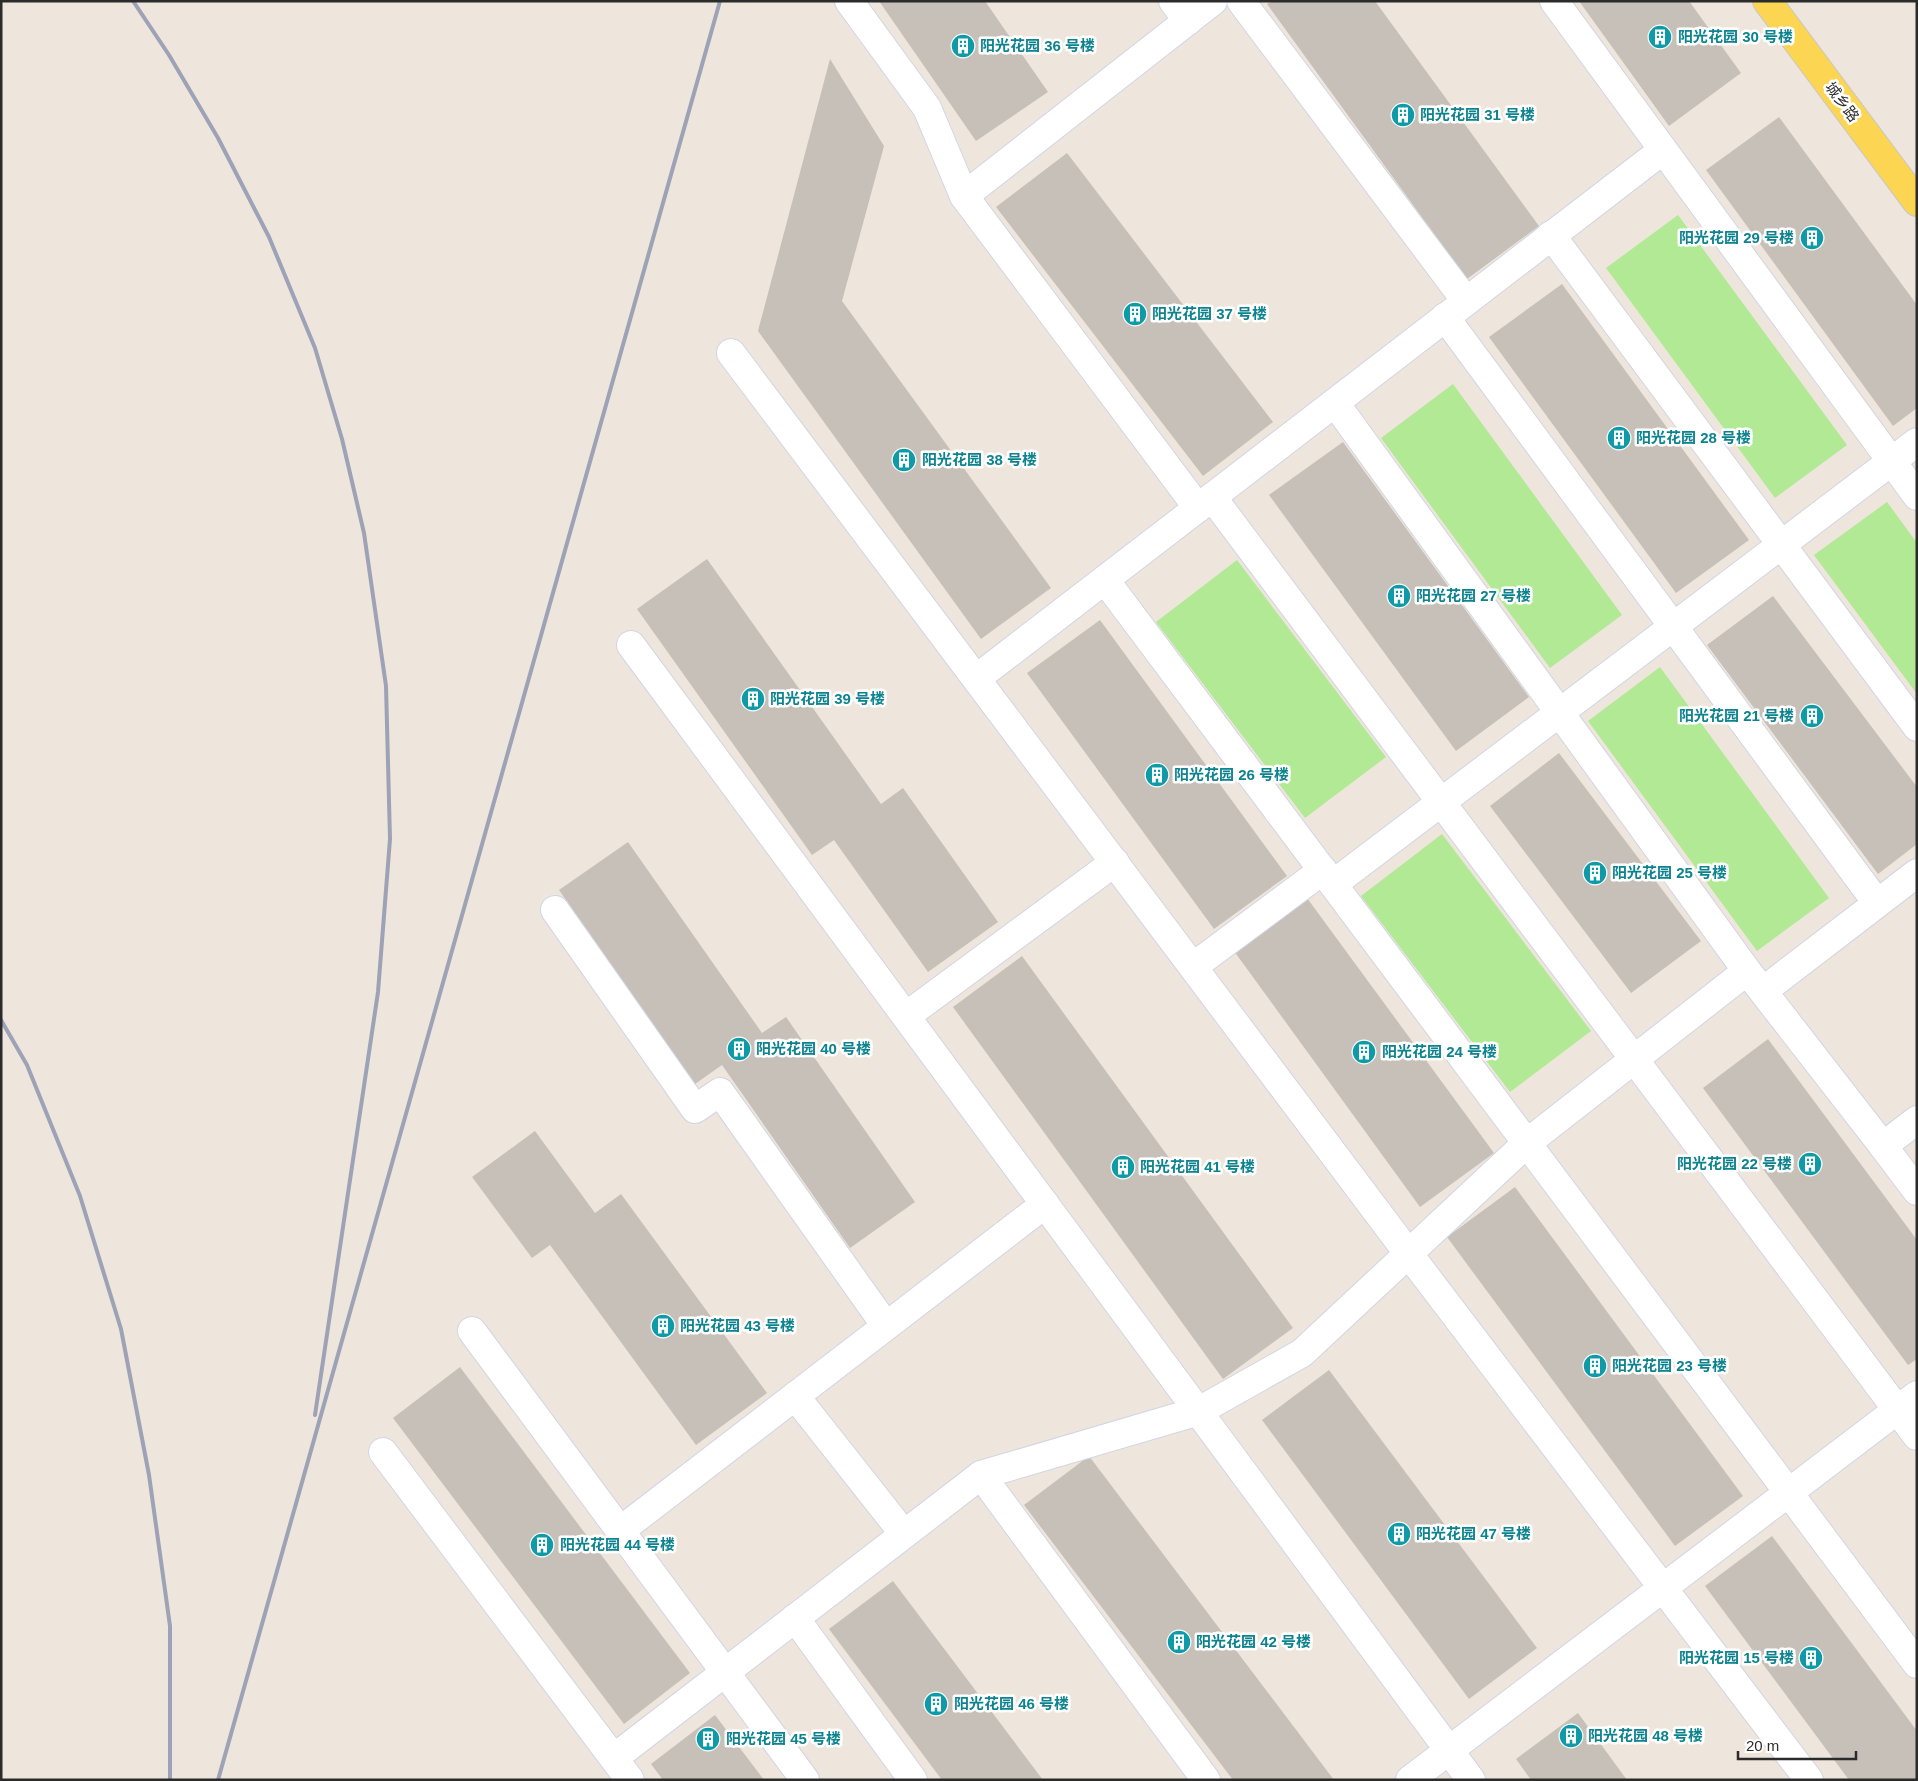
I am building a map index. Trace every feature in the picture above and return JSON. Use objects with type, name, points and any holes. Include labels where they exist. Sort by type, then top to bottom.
[{"type":"main road","name":"城乡路","points":[[1767,1],[1917,202]]},
{"type":"street","points":[[849,1],[927,108],[964,196],[1442,802],[1634,1059],[1907,1402],[1917,1436]]},
{"type":"street","points":[[964,196],[1180,11],[1213,1]]},
{"type":"street","points":[[1241,1],[1456,309],[1673,626],[1877,903]]},
{"type":"street","points":[[1554,1],[1917,496]]},
{"type":"street","points":[[977,678],[1663,150]]},
{"type":"street","points":[[1551,235],[1917,727]]},
{"type":"street","points":[[730,353],[1194,966],[1408,1253],[1809,1780]]},
{"type":"street","points":[[1334,402],[1755,981],[1917,1191]]},
{"type":"street","points":[[1194,966],[1442,802],[1917,442]]},
{"type":"street","points":[[1105,580],[1917,1664]]},
{"type":"street","points":[[631,645],[1471,1780]]},
{"type":"street","points":[[906,1016],[1115,862]]},
{"type":"street","points":[[614,1758],[981,1475],[1199,1411],[1302,1352],[1527,1143],[1634,1059],[1877,903],[1917,873]]},
{"type":"street","points":[[555,910],[695,1110],[720,1092],[886,1326]]},
{"type":"street","points":[[1883,1146],[1917,1120]]},
{"type":"street","points":[[621,1530],[1045,1204]]},
{"type":"street","points":[[472,1330],[805,1780]]},
{"type":"street","points":[[795,1396],[904,1534]]},
{"type":"street","points":[[1410,1780],[1907,1402]]},
{"type":"street","points":[[383,1452],[630,1780]]},
{"type":"street","points":[[981,1475],[1206,1780]]},
{"type":"street","points":[[795,1618],[912,1780]]},
{"type":"green space","points":[[1678,215],[1847,445],[1775,498],[1606,268]]},
{"type":"green space","points":[[1453,384],[1622,615],[1550,668],[1381,438]]},
{"type":"green space","points":[[1887,502],[1917,543],[1917,694],[1814,555]]},
{"type":"green space","points":[[1237,560],[1386,757],[1305,818],[1156,622]]},
{"type":"green space","points":[[1660,667],[1829,898],[1757,951],[1588,721]]},
{"type":"green space","points":[[1442,834],[1591,1031],[1510,1092],[1361,896]]},
{"type":"building","name":"阳光花园 36 号楼","points":[[879,1],[985,1],[1048,92],[976,141]]},
{"type":"building","name":"阳光花园 31 号楼","points":[[1272,1],[1375,1],[1539,226],[1467,279],[1267,4]]},
{"type":"building","name":"阳光花园 30 号楼","points":[[1579,1],[1689,1],[1741,73],[1669,126]]},
{"type":"building","name":"阳光花园 38 号楼","points":[[830,59],[884,146],[842,301],[1051,588],[981,639],[758,331]]},
{"type":"building","name":"阳光花园 29 号楼","points":[[1779,117],[1917,305],[1917,408],[1893,426],[1706,170]]},
{"type":"building","name":"阳光花园 37 号楼","points":[[1067,153],[1273,422],[1203,476],[996,207]]},
{"type":"building","name":"阳光花园 28 号楼","points":[[1562,284],[1749,540],[1676,593],[1489,337]]},
{"type":"building","name":"阳光花园 27 号楼","points":[[1343,442],[1529,697],[1456,751],[1269,495]]},
{"type":"building","name":"阳光花园 39 号楼","points":[[707,559],[881,804],[903,788],[998,922],[928,972],[834,840],[812,855],[637,609]]},
{"type":"building","name":"阳光花园 21 号楼","points":[[1773,596],[1917,787],[1917,844],[1878,874],[1707,645]]},
{"type":"building","name":"阳光花园 26 号楼","points":[[1100,620],[1287,876],[1214,929],[1027,673]]},
{"type":"building","name":"阳光花园 25 号楼","points":[[1559,753],[1701,941],[1631,993],[1490,806]]},
{"type":"building","name":"阳光花园 40 号楼","points":[[628,842],[762,1033],[786,1017],[915,1202],[850,1248],[722,1065],[695,1084],[559,890]]},
{"type":"building","name":"阳光花园 24 号楼","points":[[1307,898],[1494,1153],[1420,1207],[1234,951]]},
{"type":"building","name":"阳光花园 41 号楼","points":[[1022,956],[1293,1328],[1223,1379],[953,1007]]},
{"type":"building","name":"阳光花园 22 号楼","points":[[1768,1039],[1917,1240],[1917,1359],[1908,1365],[1703,1088]]},
{"type":"building","name":"阳光花园 43 号楼","points":[[535,1131],[595,1213],[621,1194],[767,1393],[696,1445],[550,1245],[532,1258],[472,1177]]},
{"type":"building","name":"阳光花园 23 号楼","points":[[1515,1187],[1743,1496],[1675,1546],[1447,1237]]},
{"type":"building","name":"阳光花园 44 号楼","points":[[460,1367],[690,1673],[624,1724],[393,1418]]},
{"type":"building","name":"阳光花园 47 号楼","points":[[1329,1370],[1537,1648],[1469,1699],[1262,1420]]},
{"type":"building","name":"阳光花园 42 号楼","points":[[1089,1456],[1334,1780],[1233,1780],[1024,1505]]},
{"type":"building","name":"阳光花园 15 号楼","points":[[1772,1536],[1917,1731],[1917,1780],[1849,1780],[1705,1586]]},
{"type":"building","name":"阳光花园 46 号楼","points":[[893,1581],[1043,1780],[942,1780],[829,1629]]},
{"type":"building","name":"阳光花园 48 号楼","points":[[1578,1713],[1627,1780],[1531,1780],[1516,1759]]},
{"type":"building","name":"阳光花园 45 号楼","points":[[715,1715],[764,1780],[663,1780],[651,1764]]},
{"type":"railway","points":[[133,1],[169,55],[218,138],[269,237],[315,348],[342,439],[364,533],[386,686],[390,839],[378,992],[315,1415]]},
{"type":"railway","points":[[218,1780],[720,1]]},
{"type":"railway","points":[[1,1020],[27,1065],[80,1196],[121,1329],[149,1475],[170,1626],[170,1780]]},
{"type":"place","name":"阳光花园 30 号楼","points":[[1660,37]]},
{"type":"place","name":"阳光花园 36 号楼","points":[[963,46]]},
{"type":"place","name":"阳光花园 31 号楼","points":[[1403,115]]},
{"type":"place","name":"阳光花园 29 号楼","points":[[1812,238]]},
{"type":"place","name":"阳光花园 37 号楼","points":[[1135,314]]},
{"type":"place","name":"阳光花园 28 号楼","points":[[1619,438]]},
{"type":"place","name":"阳光花园 38 号楼","points":[[904,460]]},
{"type":"place","name":"阳光花园 27 号楼","points":[[1399,596]]},
{"type":"place","name":"阳光花园 39 号楼","points":[[753,699]]},
{"type":"place","name":"阳光花园 21 号楼","points":[[1812,716]]},
{"type":"place","name":"阳光花园 26 号楼","points":[[1157,775]]},
{"type":"place","name":"阳光花园 25 号楼","points":[[1595,873]]},
{"type":"place","name":"阳光花园 40 号楼","points":[[739,1049]]},
{"type":"place","name":"阳光花园 24 号楼","points":[[1364,1052]]},
{"type":"place","name":"阳光花园 22 号楼","points":[[1810,1164]]},
{"type":"place","name":"阳光花园 41 号楼","points":[[1123,1167]]},
{"type":"place","name":"阳光花园 43 号楼","points":[[663,1326]]},
{"type":"place","name":"阳光花园 23 号楼","points":[[1595,1366]]},
{"type":"place","name":"阳光花园 47 号楼","points":[[1399,1534]]},
{"type":"place","name":"阳光花园 44 号楼","points":[[542,1545]]},
{"type":"place","name":"阳光花园 42 号楼","points":[[1179,1642]]},
{"type":"place","name":"阳光花园 15 号楼","points":[[1811,1658]]},
{"type":"place","name":"阳光花园 46 号楼","points":[[936,1704]]},
{"type":"place","name":"阳光花园 48 号楼","points":[[1571,1736]]},
{"type":"place","name":"阳光花园 45 号楼","points":[[708,1739]]}]
